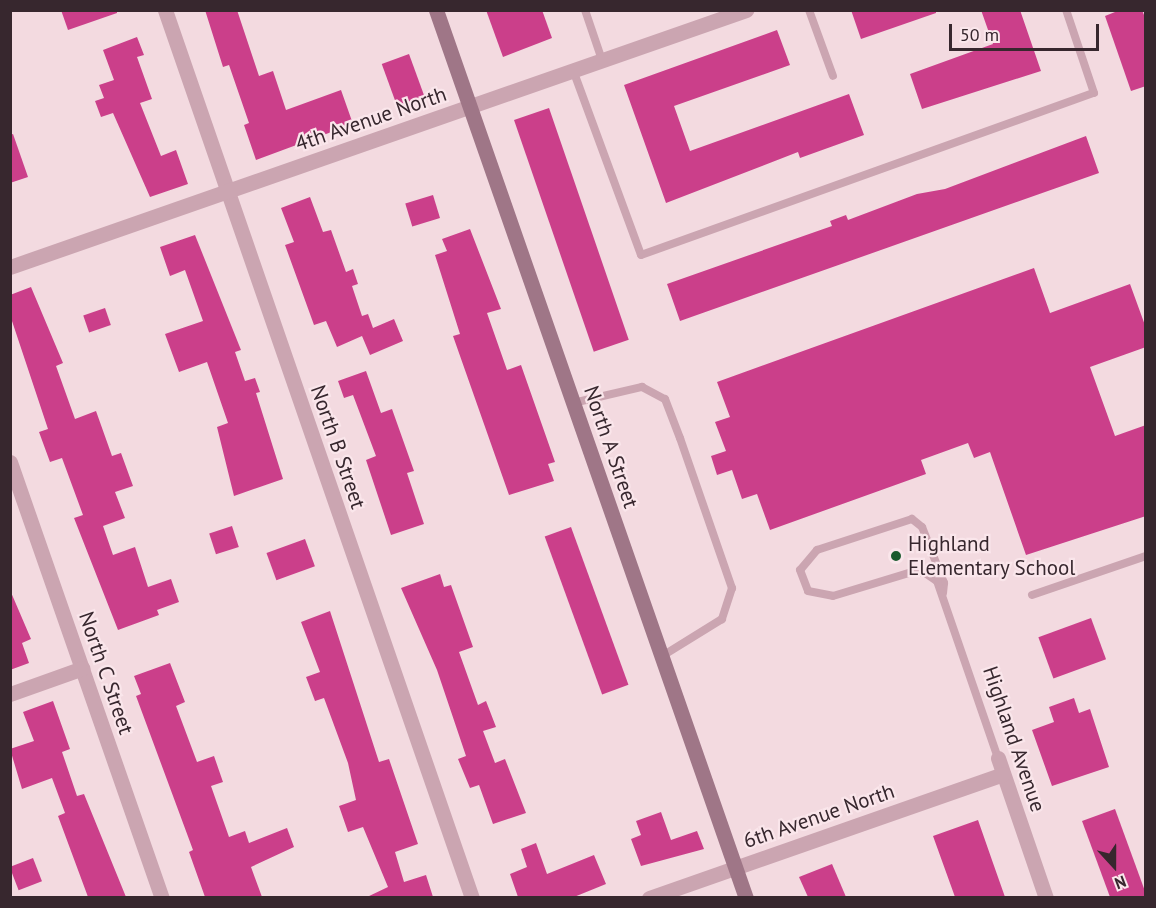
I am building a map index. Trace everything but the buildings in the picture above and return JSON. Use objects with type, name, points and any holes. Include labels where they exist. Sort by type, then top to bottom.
[{"type":"street","name":"North B Street","points":[[165,10],[472,897]]},
{"type":"street","name":"North A Street","points":[[436,10],[746,897]]},
{"type":"street","name":"4th Avenue North","points":[[10,267],[746,10]]},
{"type":"street","name":"North C Street","points":[[10,462],[162,897]]},
{"type":"street","points":[[10,694],[83,668]]},
{"type":"street","name":"Highland Avenue","points":[[998,758],[1046,897]]},
{"type":"street","name":"6th Avenue North","points":[[649,897],[1003,774]]},
{"type":"lane","points":[[585,10],[602,60]]},
{"type":"lane","points":[[809,10],[833,76]]},
{"type":"lane","points":[[573,70],[641,255],[1094,93],[1066,10]]},
{"type":"lane","points":[[573,403],[642,387],[665,399],[680,438],[732,588],[723,619],[662,656]]},
{"type":"lane","name":"Highland Avenue","points":[[943,593],[944,582],[922,527],[912,519],[817,550],[801,570],[808,591],[826,595],[912,572],[925,573],[937,581],[998,758]]},
{"type":"lane","points":[[1032,595],[1146,556]]},
{"type":"place","name":"Highland Elementary School","points":[[896,556]]}]
